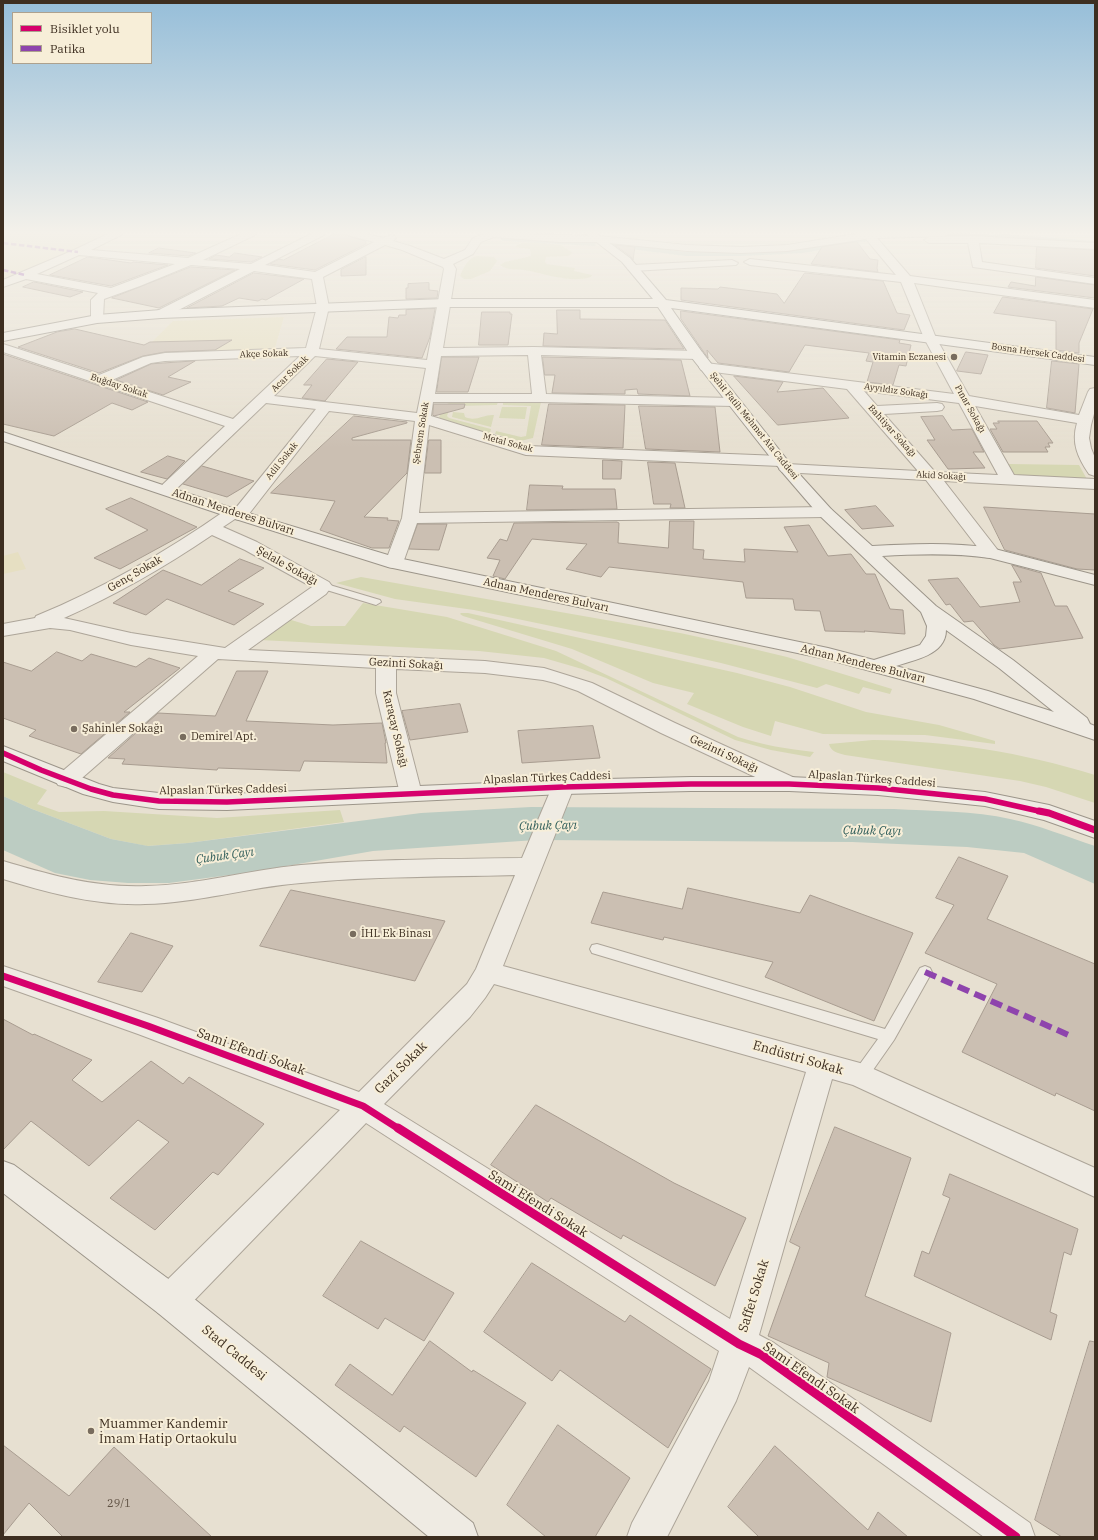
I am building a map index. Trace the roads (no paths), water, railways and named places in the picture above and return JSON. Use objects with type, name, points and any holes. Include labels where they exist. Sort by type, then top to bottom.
[{"type":"street","points":[[97,305],[97,319]]},
{"type":"street","points":[[161,314],[178,305]]},
{"type":"street","name":"Bosna Hersek Caddesi","points":[[3,337],[97,319],[161,314],[375,305]]},
{"type":"street","name":"Şebnem Sokak","points":[[394,562],[410,518],[423,418],[444,305]]},
{"type":"street","name":"Şehit Fatih Mehmet Ata Caddesi","points":[[663,305],[697,355],[733,402],[783,465],[825,512],[929,610],[1006,664],[1092,732]]},
{"type":"street","name":"Bosna Hersek Caddesi","points":[[676,305],[1095,361]]},
{"type":"street","name":"Pınar Sokağı","points":[[917,305],[930,338],[1009,480]]},
{"type":"street","name":"Acar Sokak","points":[[166,490],[312,352],[323,307]]},
{"type":"street","name":"Buğday Sokak","points":[[3,348],[236,425]]},
{"type":"street","points":[[534,351],[539,398]]},
{"type":"street","name":"Akçe Sokak","points":[[99,380],[138,364],[165,357],[312,352],[434,358],[534,351],[697,355]]},
{"type":"street","name":"Ayyıldız Sokağı","points":[[706,367],[851,385],[1085,420]]},
{"type":"street","name":"Bahtiyar Sokağı","points":[[851,385],[932,476],[991,553]]},
{"type":"street","points":[[1095,392],[1085,420],[1088,441],[1084,451],[1095,471]]},
{"type":"street","points":[[427,398],[539,398],[733,402]]},
{"type":"street","name":"Metal Sokak","points":[[264,399],[423,418],[526,450],[783,465]]},
{"type":"street","points":[[873,410],[967,403]]},
{"type":"street","name":"Adil Sokak","points":[[235,514],[325,407]]},
{"type":"street","name":"Adnan Menderes Bulvarı","points":[[3,436],[235,514],[394,562],[876,666],[981,695],[1092,732]]},
{"type":"street","name":"Akid Sokağı","points":[[783,465],[932,476],[1095,484]]},
{"type":"street","points":[[410,518],[825,512]]},
{"type":"street","name":"Genç Sokak","points":[[32,624],[78,606],[110,590],[235,514]]},
{"type":"street","name":"Şelale Sokağı","points":[[66,780],[221,653],[320,590],[323,586],[251,546],[211,528]]},
{"type":"street","points":[[866,552],[954,548],[991,553],[1095,580]]},
{"type":"street","name":"Şehit Fatih Mehmet Ata Caddesi","points":[[876,666],[927,649],[936,636],[936,626],[929,610]]},
{"type":"street","name":"Gezinti Sokağı","points":[[3,630],[50,622],[70,624],[131,639],[221,653],[513,669],[562,678],[585,687],[668,728],[789,784]]},
{"type":"street","name":"Karaçay Sokağı","points":[[386,663],[386,693],[411,794]]},
{"type":"street","name":"Alpaslan Türkeş Caddesi","points":[[3,753],[66,780],[113,795],[159,801],[227,802],[411,794],[559,796],[691,784],[789,784],[878,788],[985,799],[1049,814],[1095,830]]},
{"type":"street","name":"Gazi Sokak","points":[[170,1301],[460,1009],[476,991],[488,972],[559,796]]},
{"type":"street","points":[[3,870],[39,882],[68,888],[131,895],[165,894],[299,875],[535,855]]},
{"type":"street","name":"Endüstri Sokak","points":[[488,972],[860,1075],[1095,1183]]},
{"type":"street","name":"Sami Efendi Sokak","points":[[3,976],[148,1026],[363,1106],[739,1344],[762,1355],[1016,1537]]},
{"type":"street","name":"Saffet Sokak","points":[[646,1537],[724,1389],[739,1344],[822,1064]]},
{"type":"street","name":"Stad Caddesi","points":[[3,1175],[170,1301],[458,1537]]},
{"type":"lane","points":[[323,586],[376,602]]},
{"type":"lane","points":[[596,949],[889,1036]]},
{"type":"lane","points":[[860,1075],[889,1036],[925,972]]},
{"type":"water","name":"Çubuk Çayı","points":[[3,796],[32,809],[111,839],[148,846],[188,843],[421,813],[531,807],[894,809],[968,813],[996,816],[1021,822],[1095,846],[1095,884],[1024,853],[967,847],[852,842],[536,840],[373,851],[252,872],[169,883],[128,883],[90,880],[55,873],[3,850]]},
{"type":"place","name":"Vitamin Eczanesi","points":[[954,357]]},
{"type":"place","name":"Şahinler Sokağı","points":[[74,729]]},
{"type":"place","name":"Demirel Apt.","points":[[183,737]]},
{"type":"place","name":"İHL Ek Binası","points":[[353,934]]},
{"type":"place","name":"Muammer Kandemir İmam Hatip Ortaokulu","points":[[91,1431]]}]
